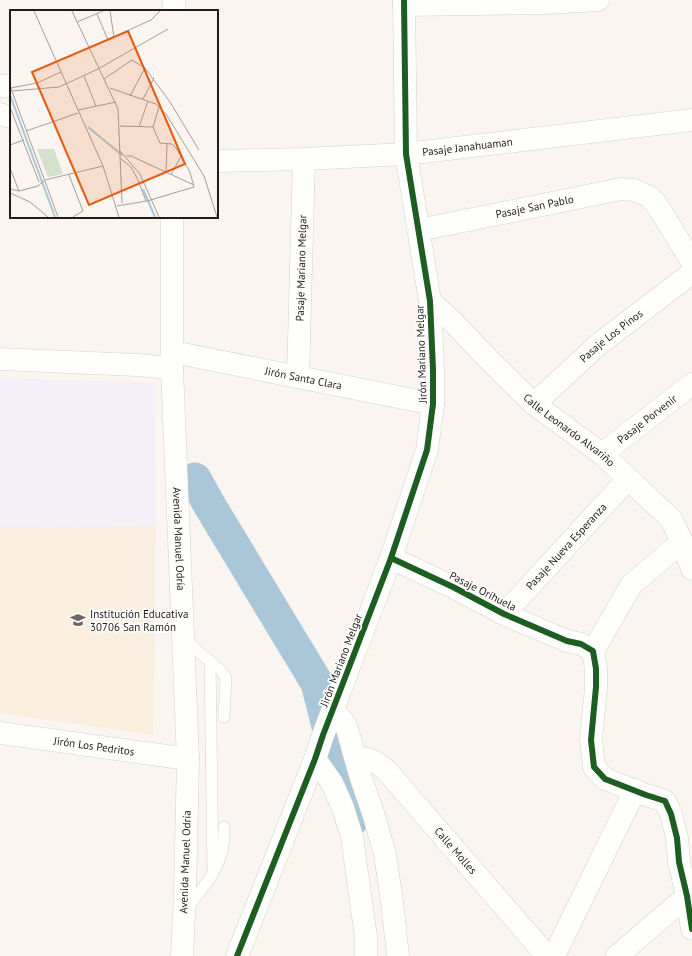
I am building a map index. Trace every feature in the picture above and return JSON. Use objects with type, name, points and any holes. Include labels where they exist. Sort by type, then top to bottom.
[{"type":"main road","points":[[404,3],[598,0]]},
{"type":"main road","name":"Jirón Mariano Melgar","points":[[237,956],[392,558],[427,450],[433,404],[430,301],[406,154],[404,3]]},
{"type":"main road","points":[[0,114],[10,117]]},
{"type":"main road","name":"Pasaje Janahuaman","points":[[218,162],[406,154],[692,120]]},
{"type":"main road","name":"Pasaje Mariano Melgar","points":[[298,377],[304,159]]},
{"type":"main road","name":"Pasaje San Pablo","points":[[418,230],[620,189],[634,190],[650,197],[657,205],[692,262]]},
{"type":"main road","name":"Avenida Manuel Odría","points":[[172,218],[172,360],[188,759],[182,956]]},
{"type":"main road","name":"Pasaje Los Pinos","points":[[534,404],[599,344],[692,273]]},
{"type":"main road","name":"Calle Leonardo Alvariño","points":[[430,301],[453,322],[534,404],[602,454],[671,519],[682,542],[692,569]]},
{"type":"main road","name":"Jirón Santa Clara","points":[[0,358],[137,365],[172,360],[298,377],[433,404]]},
{"type":"main road","name":"Pasaje Porvenir","points":[[602,454],[692,384]]},
{"type":"main road","name":"Pasaje Nueva Esperanza","points":[[504,614],[628,479]]},
{"type":"main road","points":[[682,542],[632,584],[593,651],[596,668],[596,687],[591,740],[594,767],[605,779],[665,801],[672,814],[677,838],[678,862],[687,896],[692,929]]},
{"type":"main road","name":"Pasaje Orihuela","points":[[392,558],[453,587],[504,614],[567,641],[581,644],[593,651]]},
{"type":"main road","points":[[332,713],[340,717],[345,724],[385,854],[398,956]]},
{"type":"main road","name":"Jirón Los Pedritos","points":[[0,733],[188,759]]},
{"type":"main road","name":"Calle Molles","points":[[356,759],[363,757],[372,760],[386,770],[547,956]]},
{"type":"main road","points":[[315,759],[332,783],[343,808],[352,837],[366,937],[366,956]]},
{"type":"main road","points":[[554,956],[634,790]]},
{"type":"main road","points":[[617,956],[687,896]]},
{"type":"lane","points":[[183,638],[220,670],[226,678],[224,717]]},
{"type":"lane","points":[[210,661],[213,873]]},
{"type":"lane","points":[[184,912],[208,882],[218,864],[224,845],[224,827]]},
{"type":"shaded area","points":[[0,378],[155,383],[156,526],[0,527]]},
{"type":"shaded area","name":"Institución Educativa 30706 San Ramón","points":[[156,526],[153,735],[0,713],[0,527]]},
{"type":"waterway","points":[[195,479],[317,683],[352,820]]},
{"type":"cycle path","points":[[237,956],[315,759],[391,558],[427,450],[433,404],[430,301],[406,154],[404,0]]},
{"type":"cycle path","points":[[391,558],[453,587],[504,614],[567,641],[581,644],[593,651],[596,669],[596,687],[591,740],[594,767],[605,779],[665,801],[671,814],[677,838],[679,862],[687,896],[692,929]]},
{"type":"place","name":"Institución Educativa 30706 San Ramón","points":[[78,620]]}]
